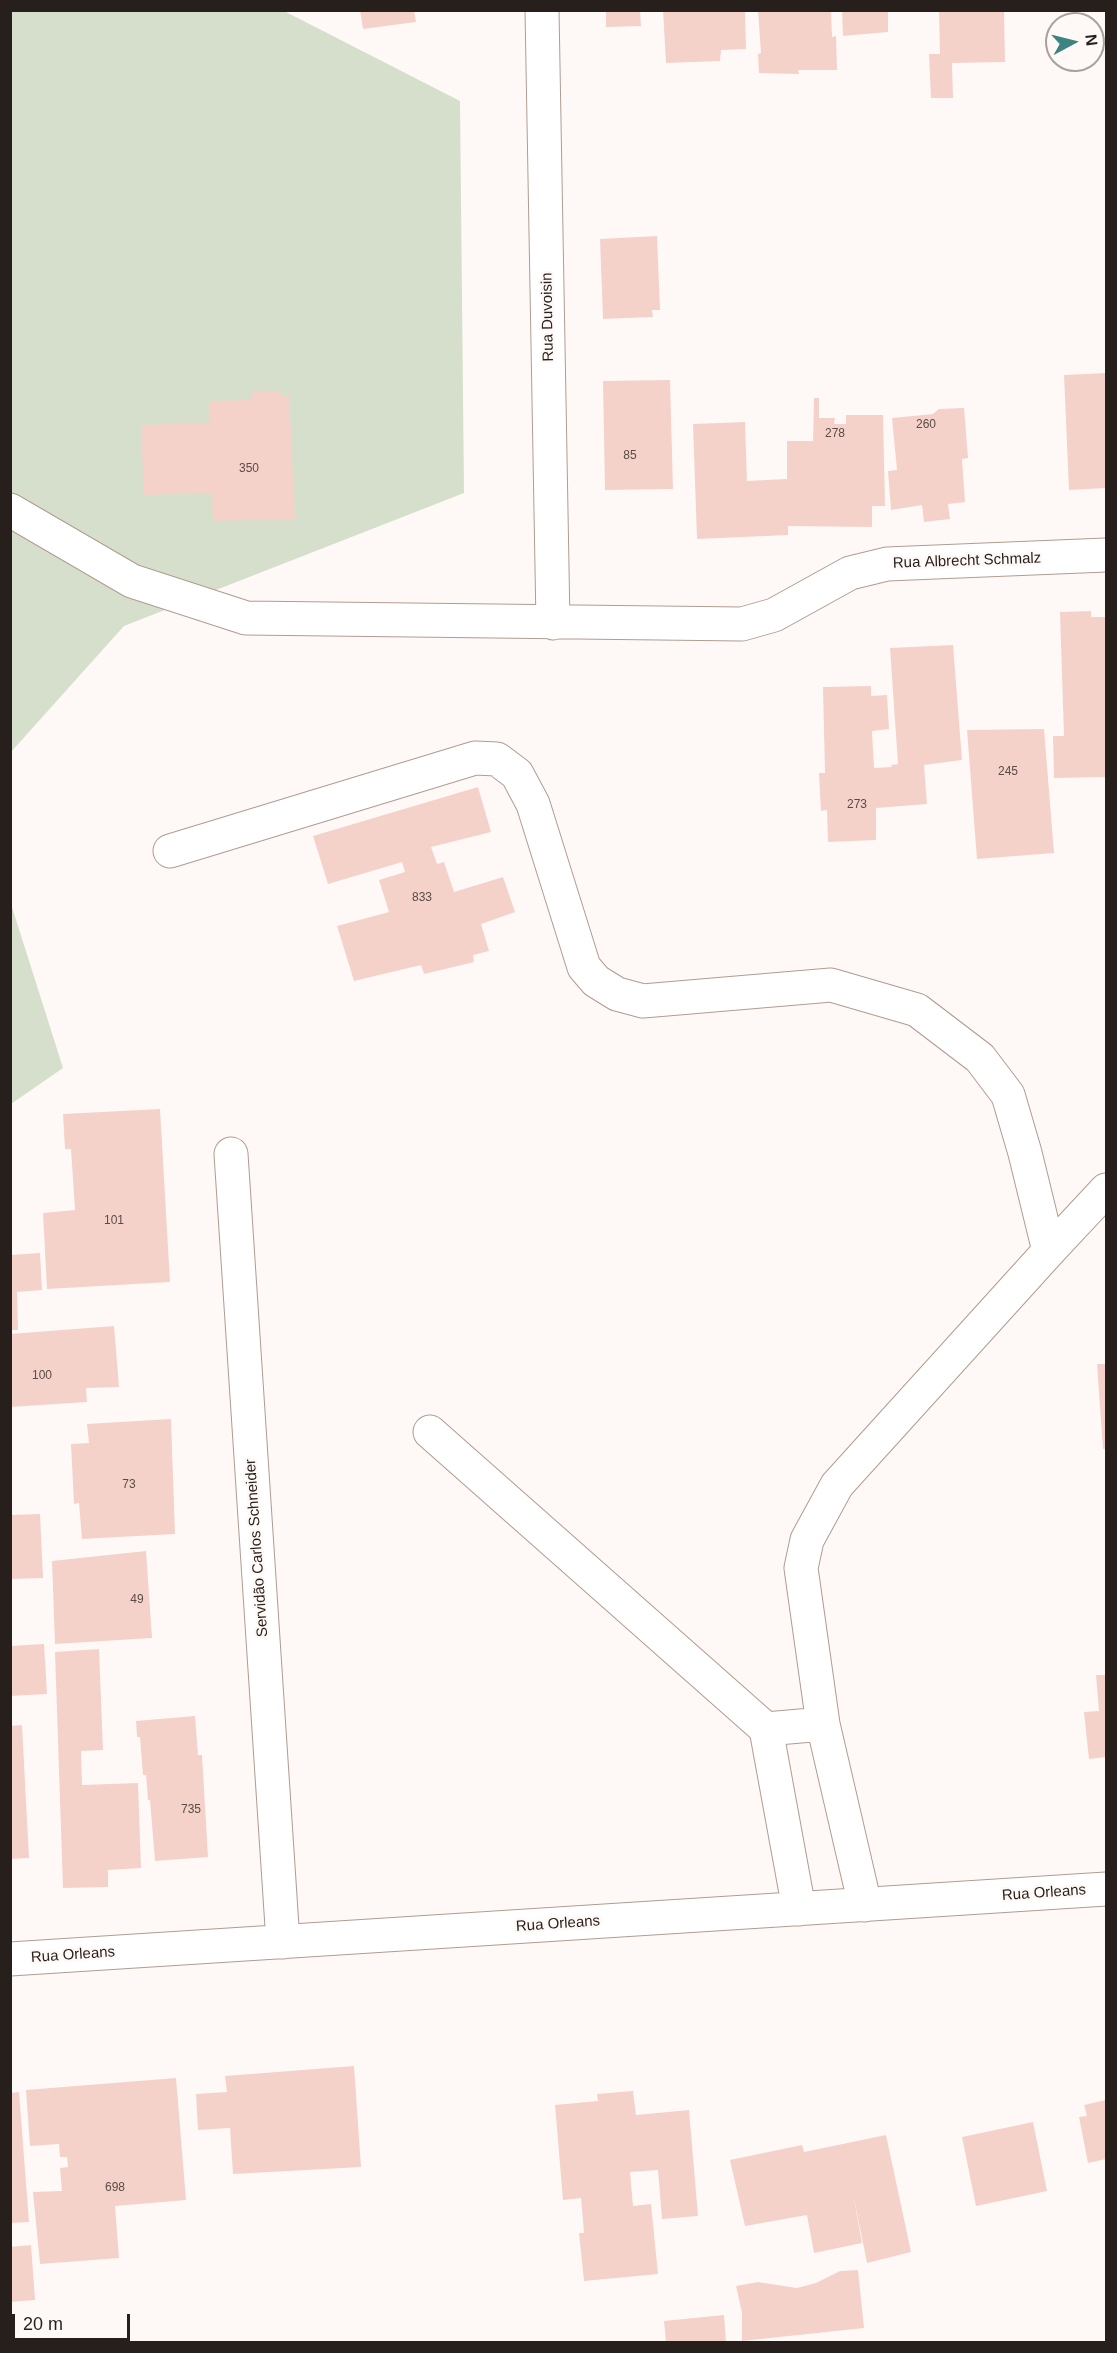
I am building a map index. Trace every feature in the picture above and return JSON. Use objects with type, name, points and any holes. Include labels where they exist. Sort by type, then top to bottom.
[{"type":"street","name":"Rua Duvoisin","points":[[542,10],[553,623]]},
{"type":"street","name":"Rua Albrecht Schmalz","points":[[10,510],[132,581],[246,618],[742,624],[774,615],[850,573],[887,564],[1107,555]]},
{"type":"street","points":[[170,851],[475,758],[497,759],[517,774],[533,804],[584,967],[596,981],[617,994],[643,1001],[831,985],[917,1010],[980,1058],[1008,1095],[1025,1153],[1048,1251]]},
{"type":"street","name":"Servidão Carlos Schneider","points":[[231,1154],[282,1942]]},
{"type":"street","points":[[866,1905],[823,1724],[801,1568],[807,1540],[837,1485],[1048,1251],[1107,1190]]},
{"type":"street","points":[[430,1432],[766,1729],[799,1909]]},
{"type":"street","points":[[766,1729],[823,1724]]},
{"type":"street","name":"Rua Orleans","points":[[10,1959],[1107,1889]]},
{"type":"green space","points":[[11,11],[284,11],[460,101],[464,493],[124,626],[11,752]]},
{"type":"green space","points":[[11,904],[63,1068],[10,1104]]},
{"type":"building","points":[[360,10],[414,10],[416,22],[363,29]]},
{"type":"building","points":[[606,10],[640,10],[641,26],[606,27]]},
{"type":"building","points":[[663,10],[745,11],[746,49],[721,50],[720,61],[666,63]]},
{"type":"building","points":[[758,10],[831,10],[832,37],[836,36],[837,70],[798,70],[799,74],[759,73],[758,54],[761,53]]},
{"type":"building","points":[[842,10],[888,10],[888,32],[843,36]]},
{"type":"building","points":[[939,10],[1004,10],[1005,62],[952,63],[953,98],[931,98],[929,54],[940,54]]},
{"type":"building","points":[[657,236],[660,310],[652,310],[653,317],[603,319],[600,239]]},
{"type":"building","points":[[1106,373],[1106,488],[1069,490],[1064,375]]},
{"type":"building","points":[[670,380],[673,489],[605,490],[603,381]]},
{"type":"building","points":[[252,391],[281,391],[282,397],[289,396],[295,519],[213,521],[212,493],[144,495],[141,425],[210,423],[209,401],[252,400]]},
{"type":"building","points":[[814,398],[819,398],[819,418],[835,418],[834,424],[846,424],[846,415],[883,415],[885,506],[872,506],[872,527],[788,526],[788,535],[697,539],[693,424],[745,422],[747,481],[787,479],[787,441],[813,441]]},
{"type":"building","points":[[964,408],[968,458],[962,459],[965,502],[948,504],[950,519],[924,522],[922,505],[891,510],[888,471],[897,470],[892,418],[933,414],[939,409]]},
{"type":"building","points":[[1091,611],[1091,617],[1106,617],[1106,777],[1054,778],[1053,736],[1064,736],[1060,612]]},
{"type":"building","points":[[953,645],[962,760],[924,765],[927,804],[876,808],[876,840],[828,842],[827,810],[821,811],[819,773],[825,773],[823,687],[871,686],[871,696],[887,695],[889,729],[872,731],[874,768],[892,767],[891,765],[898,764],[890,648]]},
{"type":"building","points":[[1044,729],[1054,853],[977,859],[967,730]]},
{"type":"building","points":[[478,787],[491,832],[431,847],[437,864],[444,862],[454,892],[503,877],[515,912],[481,924],[489,951],[473,955],[474,962],[424,974],[421,965],[354,981],[337,926],[389,912],[379,880],[405,872],[402,862],[328,884],[313,836]]},
{"type":"building","points":[[160,1109],[170,1282],[47,1289],[43,1213],[75,1210],[71,1149],[65,1149],[63,1114]]},
{"type":"building","points":[[40,1253],[42,1290],[17,1292],[18,1330],[10,1330],[10,1255]]},
{"type":"building","points":[[114,1326],[119,1387],[86,1388],[87,1402],[10,1407],[10,1334]]},
{"type":"building","points":[[1097,1364],[1106,1364],[1106,1449],[1103,1449]]},
{"type":"building","points":[[171,1419],[175,1534],[82,1539],[79,1503],[74,1504],[71,1444],[89,1443],[87,1424]]},
{"type":"building","points":[[40,1514],[43,1578],[10,1579],[10,1515]]},
{"type":"building","points":[[146,1551],[152,1638],[55,1644],[52,1561]]},
{"type":"building","points":[[44,1644],[47,1694],[10,1696],[10,1646]]},
{"type":"building","points":[[99,1649],[103,1750],[81,1751],[82,1785],[138,1783],[141,1868],[108,1870],[108,1887],[63,1888],[55,1652]]},
{"type":"building","points":[[1096,1675],[1106,1675],[1106,1757],[1089,1759],[1084,1712],[1099,1711]]},
{"type":"building","points":[[195,1716],[198,1755],[202,1755],[208,1857],[155,1861],[150,1800],[148,1800],[146,1775],[143,1775],[140,1737],[137,1737],[136,1721]]},
{"type":"building","points":[[22,1725],[29,1858],[10,1859],[10,1726]]},
{"type":"building","points":[[354,2066],[361,2167],[233,2174],[230,2128],[198,2130],[196,2094],[227,2092],[225,2076]]},
{"type":"building","points":[[176,2078],[186,2200],[115,2206],[119,2258],[40,2264],[33,2192],[62,2191],[60,2168],[68,2167],[67,2157],[60,2157],[59,2144],[30,2146],[26,2090]]},
{"type":"building","points":[[633,2091],[636,2115],[689,2110],[698,2216],[662,2219],[658,2170],[630,2172],[633,2206],[651,2204],[658,2274],[584,2281],[579,2233],[584,2233],[581,2198],[563,2200],[555,2105],[598,2101],[597,2094]]},
{"type":"building","points":[[19,2092],[29,2222],[10,2223],[10,2093]]},
{"type":"building","points":[[1106,2100],[1106,2159],[1088,2163],[1079,2117],[1087,2116],[1084,2105]]},
{"type":"building","points":[[1033,2122],[1047,2191],[976,2206],[962,2137]]},
{"type":"building","points":[[886,2135],[911,2252],[867,2263],[853,2193],[862,2243],[814,2253],[807,2215],[745,2226],[730,2160],[802,2145],[804,2152]]},
{"type":"building","points":[[31,2245],[35,2300],[10,2302],[10,2247]]},
{"type":"building","points":[[858,2270],[864,2328],[742,2341],[742,2313],[736,2286],[758,2282],[797,2288],[816,2283],[840,2271]]},
{"type":"building","points":[[724,2315],[726,2342],[666,2342],[664,2321]]}]
